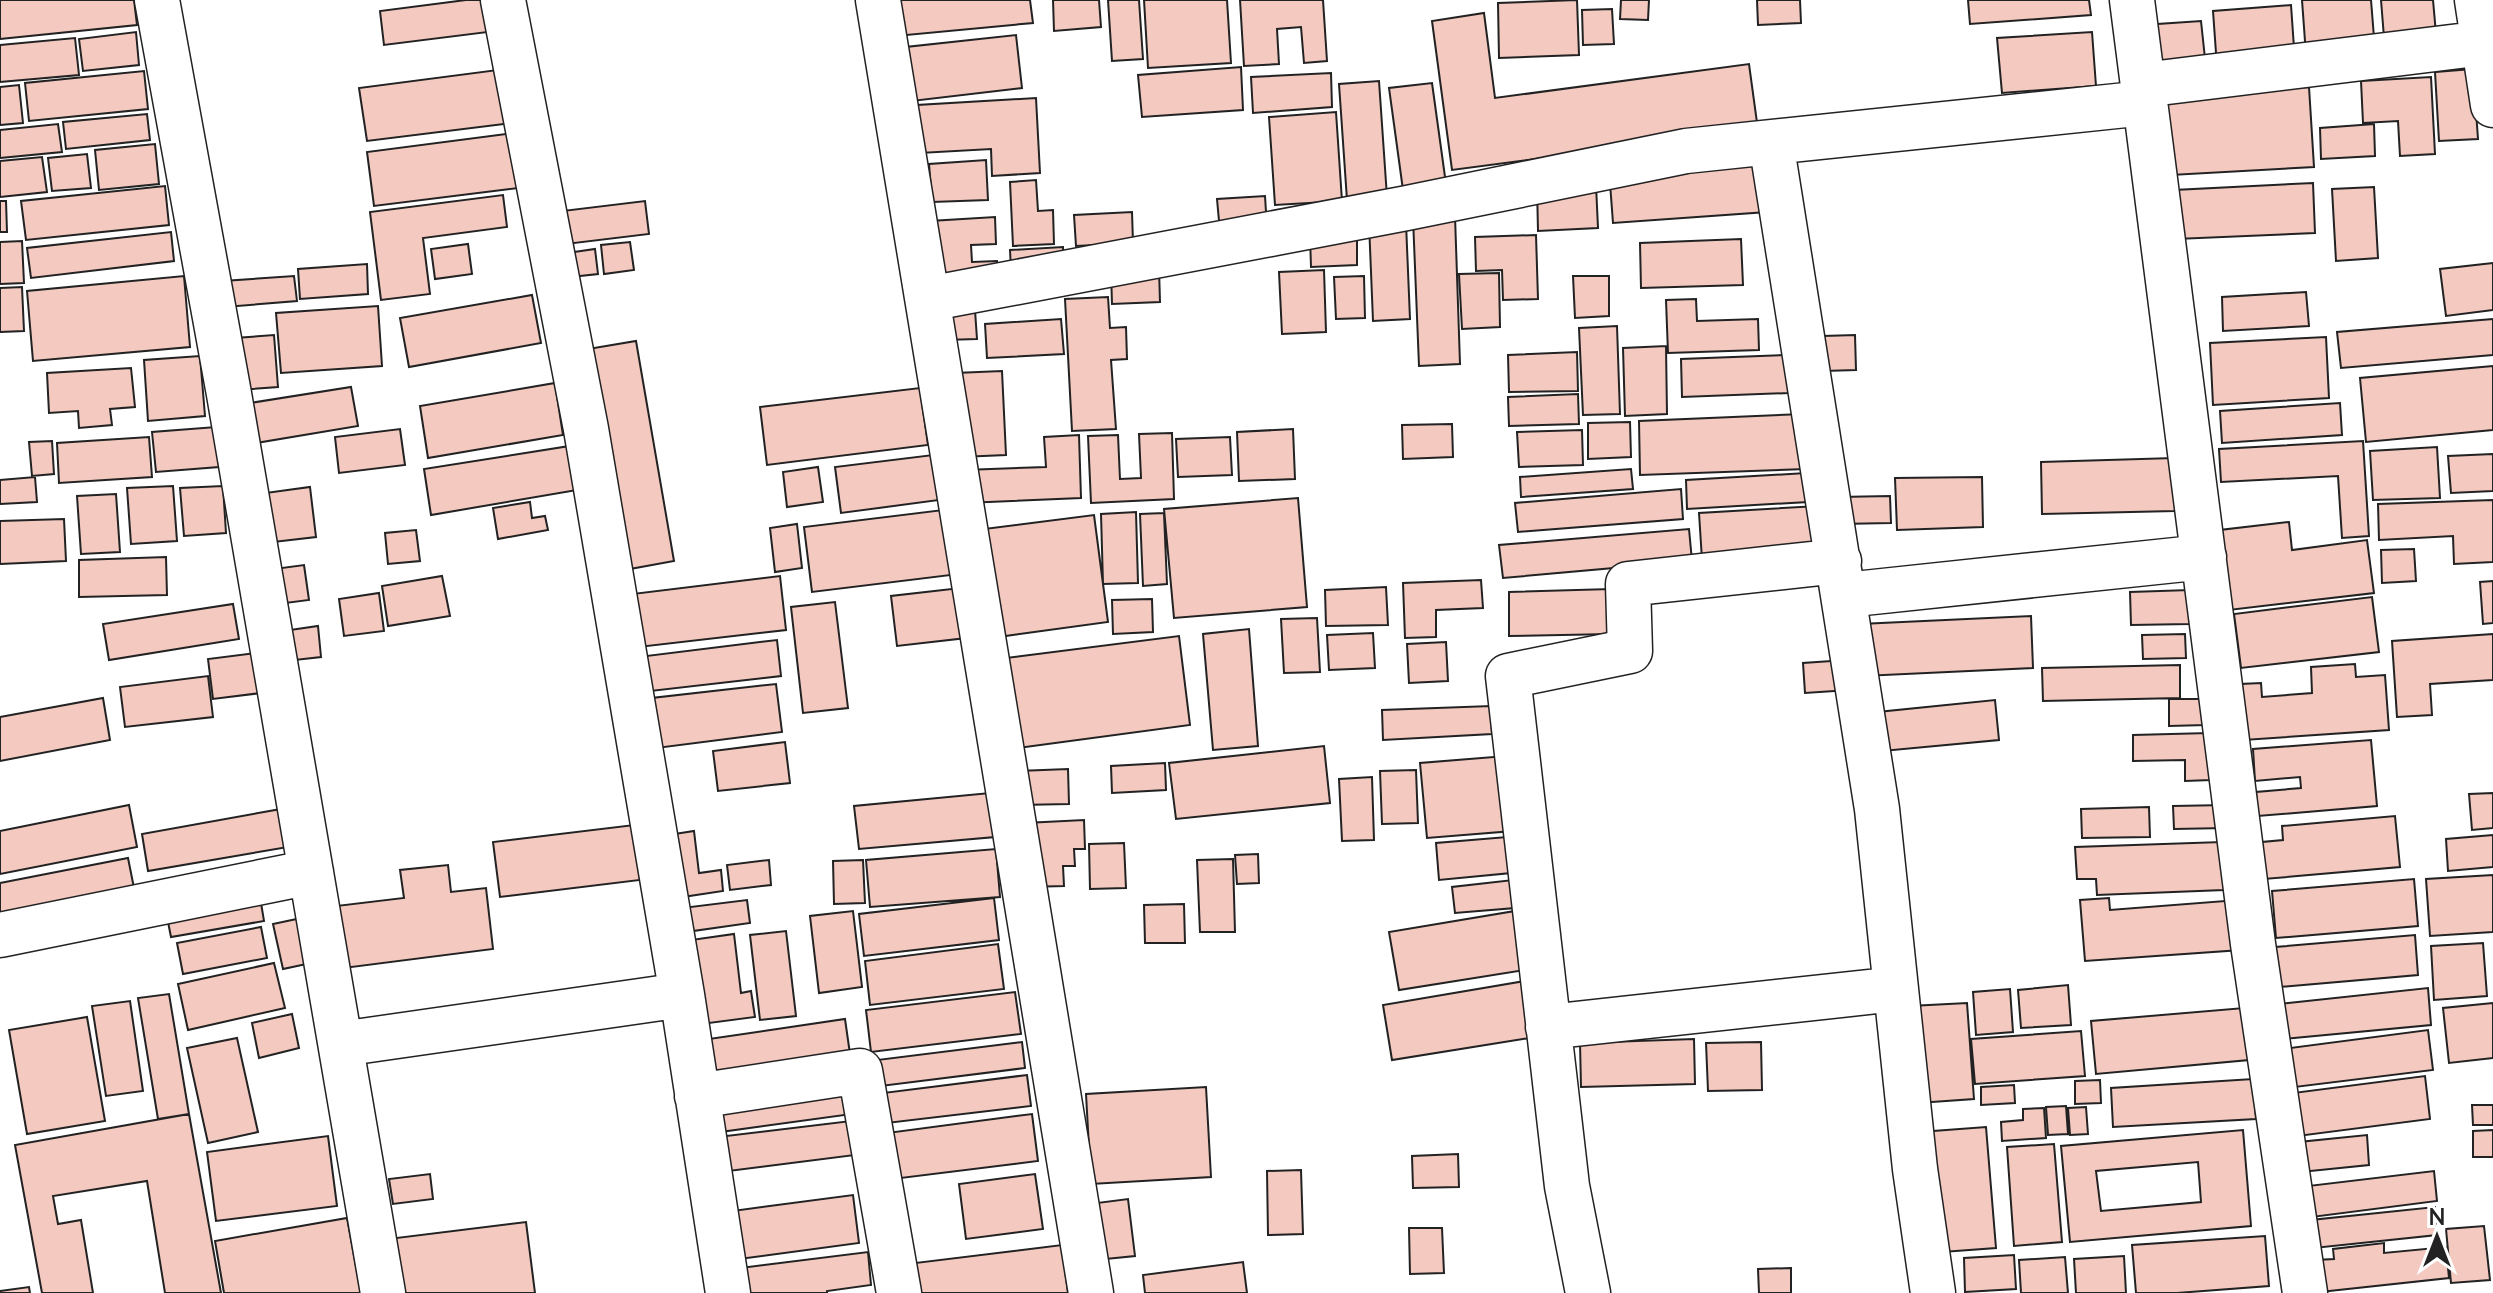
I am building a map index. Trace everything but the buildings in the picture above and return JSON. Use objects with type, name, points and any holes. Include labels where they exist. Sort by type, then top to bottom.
[{"type":"street","points":[[157,0],[226,379],[383,1293]]},
{"type":"street","points":[[503,0],[586,429],[682,995],[728,1293]]},
{"type":"street","points":[[878,0],[1091,1293]]},
{"type":"street","points":[[2132,0],[2253,944],[2305,1293]]},
{"type":"street","points":[[2477,0],[2492,92]]},
{"type":"street","points":[[928,299],[1407,208],[1686,151],[2144,94],[2484,43]]},
{"type":"street","points":[[1771,142],[1877,809],[1915,1169],[1933,1293]]},
{"type":"street","points":[[1588,1293],[1567,1186],[1508,676],[1630,651],[1628,584],[1842,578],[2204,557]]},
{"type":"street","points":[[0,935],[311,872]]},
{"type":"street","points":[[1548,1027],[1896,989]]},
{"type":"street","points":[[341,1044],[682,995]]},
{"type":"street","points":[[697,1096],[860,1071],[899,1293]]}]
